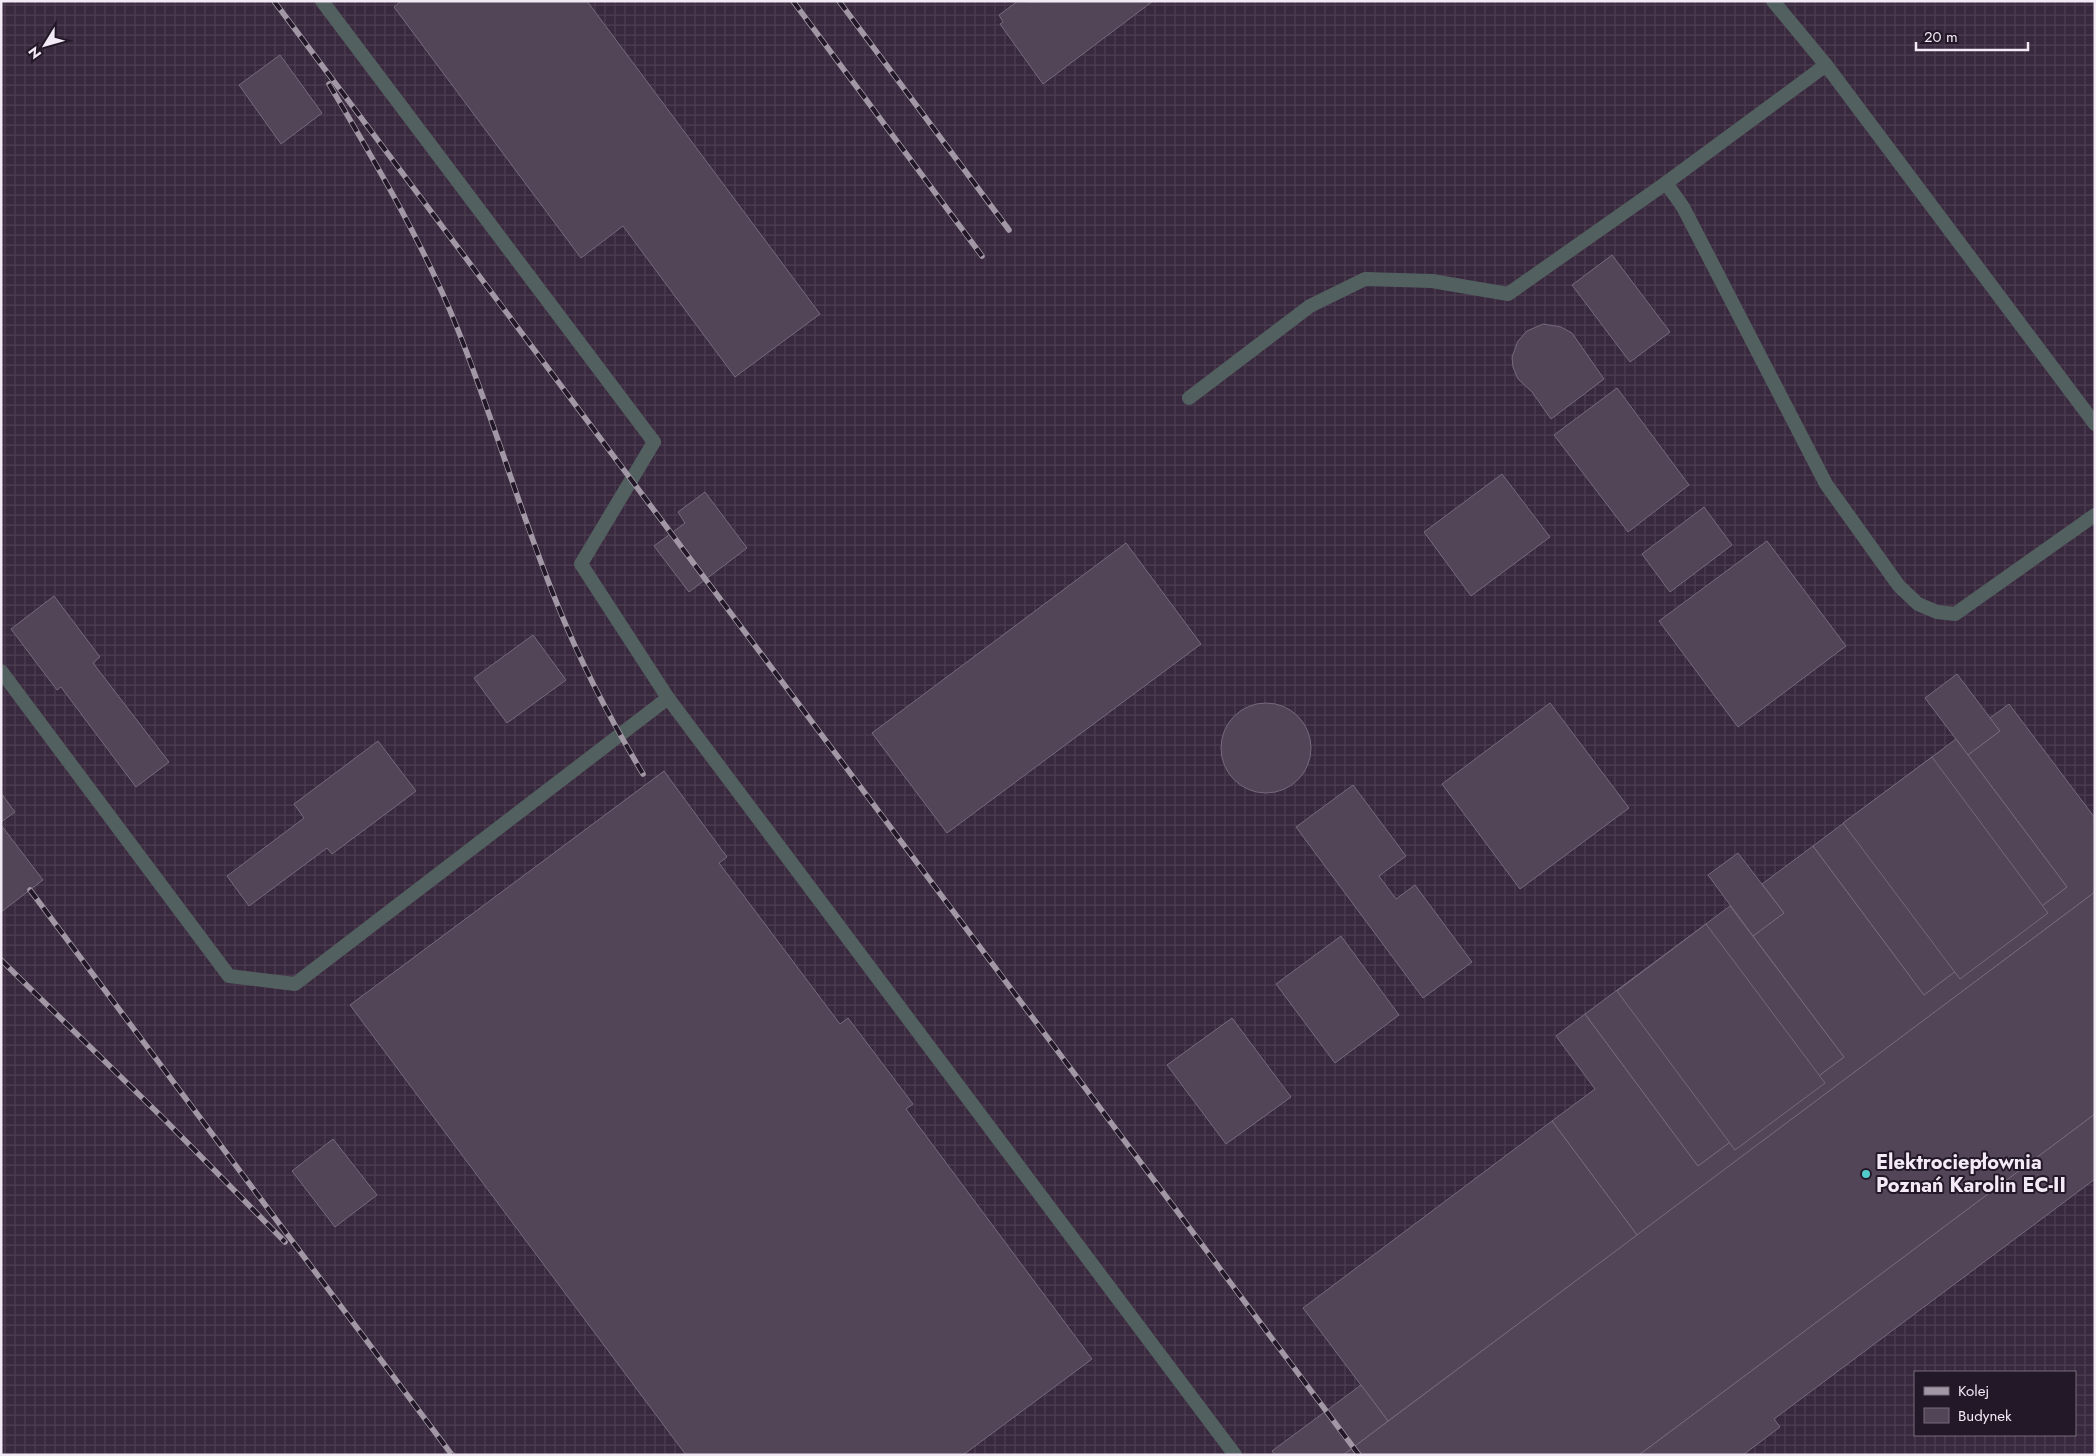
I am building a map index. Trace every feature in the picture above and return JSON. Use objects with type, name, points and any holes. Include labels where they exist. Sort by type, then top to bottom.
[{"type":"lane","points":[[322,1],[654,442],[581,564],[668,698],[1235,1455]]},
{"type":"lane","points":[[1773,1],[1826,65],[2095,424]]},
{"type":"lane","points":[[1189,398],[1310,306],[1365,279],[1432,281],[1508,294],[1666,183],[1826,65]]},
{"type":"lane","points":[[1666,183],[1683,207],[1826,484],[1900,586],[1918,604],[1937,612],[1955,614],[2095,515]]},
{"type":"lane","points":[[1,670],[229,976],[295,984],[668,698]]},
{"type":"shaded area","points":[[1,1],[2095,1],[2095,1455],[1,1455]]},
{"type":"building","points":[[401,1],[587,1],[820,314],[735,377],[623,226],[581,258],[394,7]]},
{"type":"building","points":[[1018,1],[1153,1],[1043,84],[1000,24],[1003,22],[999,15]]},
{"type":"building","points":[[280,55],[322,113],[281,144],[239,85]]},
{"type":"building","points":[[1612,255],[1670,332],[1630,362],[1572,285]]},
{"type":"building","points":[[1543,324],[1561,327],[1572,333],[1604,379],[1551,419],[1532,392],[1518,379],[1513,367],[1512,357],[1518,341],[1527,331]]},
{"type":"building","points":[[1617,388],[1689,485],[1628,532],[1554,435]]},
{"type":"building","points":[[1502,474],[1550,537],[1471,596],[1424,532]]},
{"type":"building","points":[[705,492],[747,548],[689,592],[654,546],[685,523],[678,512]]},
{"type":"building","points":[[1704,507],[1732,545],[1670,592],[1642,554]]},
{"type":"building","points":[[1767,541],[1846,646],[1738,727],[1659,621]]},
{"type":"building","points":[[1126,543],[1201,644],[947,833],[872,733]]},
{"type":"building","points":[[54,596],[100,657],[93,663],[169,762],[136,787],[61,687],[57,690],[11,629]]},
{"type":"building","points":[[533,635],[566,680],[507,723],[474,678]]},
{"type":"building","points":[[1957,674],[2000,731],[1968,755],[1925,698]]},
{"type":"building","points":[[1266,703],[1283,706],[1298,716],[1308,731],[1311,748],[1308,765],[1298,780],[1283,790],[1266,793],[1249,790],[1234,780],[1224,765],[1221,748],[1224,731],[1234,716],[1249,706]]},
{"type":"building","points":[[1550,703],[1629,808],[1520,889],[1442,784]]},
{"type":"building","points":[[2009,704],[2095,818],[2095,892],[1637,1235],[1552,1121],[1595,1089],[1556,1036],[1585,1014],[1698,1166],[1844,1057],[1753,936],[1784,913],[1762,884],[1813,846],[1924,995],[2067,887],[1968,755],[2000,731],[1990,718]]},
{"type":"building","points":[[1956,739],[2067,887],[1924,995],[1813,846]]},
{"type":"building","points":[[378,741],[416,791],[332,854],[327,848],[249,906],[227,876],[304,818],[294,804]]},
{"type":"building","points":[[1932,757],[2048,913],[1960,979],[1843,823]]},
{"type":"building","points":[[664,771],[727,857],[719,863],[840,1024],[848,1018],[913,1104],[906,1109],[1092,1359],[963,1455],[686,1455],[350,1005]]},
{"type":"building","points":[[1353,785],[1406,856],[1379,876],[1396,899],[1415,885],[1472,962],[1423,998],[1296,827]]},
{"type":"building","points":[[1,793],[15,812],[1,822]]},
{"type":"building","points":[[1,825],[43,880],[1,912]]},
{"type":"building","points":[[1738,853],[1784,913],[1753,936],[1708,875]]},
{"type":"building","name":"Elektrociepłownia Poznań Karolin EC-II","points":[[2095,892],[2095,1114],[1639,1455],[1343,1455]]},
{"type":"building","points":[[1730,906],[1844,1057],[1698,1166],[1585,1014]]},
{"type":"building","points":[[1706,924],[1825,1083],[1735,1150],[1617,991]]},
{"type":"building","points":[[1341,936],[1399,1015],[1335,1063],[1276,984]]},
{"type":"building","points":[[1232,1018],[1291,1097],[1226,1144],[1167,1065]]},
{"type":"building","points":[[2095,1114],[2095,1179],[1774,1419],[1780,1427],[1743,1455],[1639,1455]]},
{"type":"building","points":[[1552,1121],[1637,1235],[1388,1421],[1303,1308]]},
{"type":"building","points":[[333,1139],[377,1195],[335,1227],[292,1171]]},
{"type":"building","points":[[1361,1385],[1388,1421],[1343,1455],[1275,1455],[1272,1451]]},
{"type":"railway","points":[[274,1],[1359,1455]]},
{"type":"railway","points":[[793,1],[982,256]]},
{"type":"railway","points":[[839,1],[1009,230]]},
{"type":"railway","points":[[329,84],[415,235],[445,298],[560,611],[598,694],[643,774]]},
{"type":"railway","points":[[30,890],[452,1455]]},
{"type":"railway","points":[[1,960],[165,1120],[285,1242]]},
{"type":"place","name":"Elektrociepłownia Poznań Karolin EC-II","points":[[1866,1174]]}]
